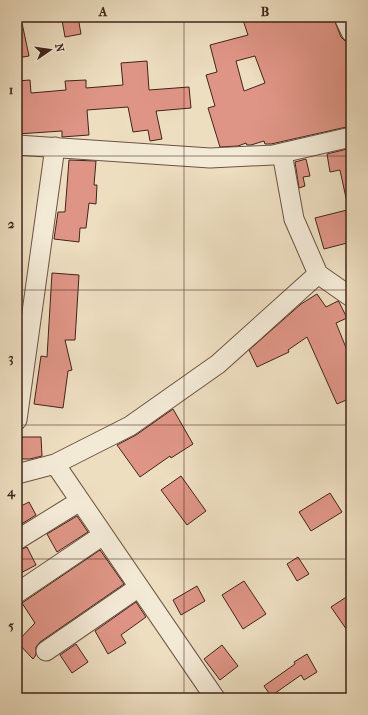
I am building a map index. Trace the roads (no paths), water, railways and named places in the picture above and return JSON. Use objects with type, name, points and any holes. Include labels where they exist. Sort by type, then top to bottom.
[{"type":"street","points":[[344,17],[351,32]]},
{"type":"street","points":[[17,145],[210,158],[273,155],[351,137]]},
{"type":"street","points":[[17,420],[55,147]]},
{"type":"street","points":[[282,153],[294,219],[318,274],[351,297]]},
{"type":"street","points":[[17,474],[55,464],[130,426],[212,368],[318,274]]},
{"type":"street","points":[[55,464],[215,698]]},
{"type":"street","points":[[17,540],[80,501]]},
{"type":"street","points":[[17,593],[103,534]]},
{"type":"street","points":[[46,651],[139,587]]}]
